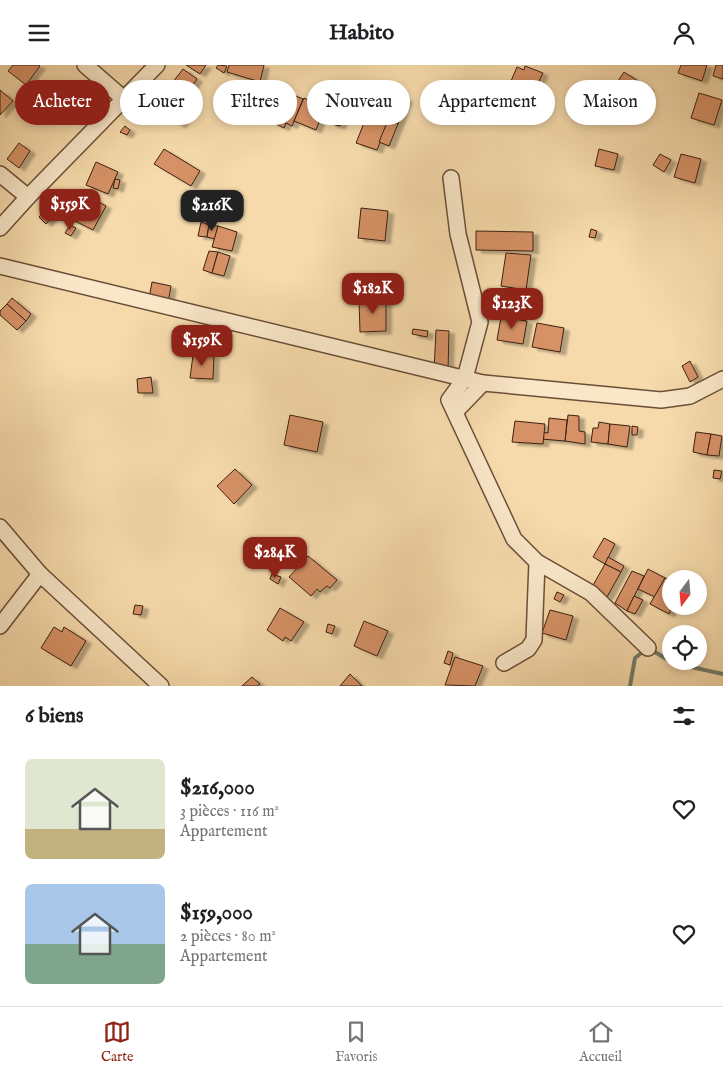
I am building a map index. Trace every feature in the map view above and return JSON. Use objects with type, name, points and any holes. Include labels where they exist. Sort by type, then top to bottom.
[{"type":"street","points":[[85,65],[120,96]]},
{"type":"street","points":[[142,80],[157,65]]},
{"type":"street","points":[[0,228],[120,103]]},
{"type":"street","points":[[0,174],[28,197]]},
{"type":"street","points":[[451,178],[458,234],[480,322],[465,378],[449,400],[514,539],[538,562],[591,593],[648,648]]},
{"type":"street","points":[[0,266],[483,383],[661,400],[690,396],[723,379]]},
{"type":"street","points":[[455,412],[483,383]]},
{"type":"street","points":[[0,527],[40,574],[161,686]]},
{"type":"street","points":[[504,663],[528,649],[534,640],[538,562]]},
{"type":"street","points":[[0,626],[40,574]]},
{"type":"building","points":[[13,65],[40,66],[30,80],[20,80],[8,71]]},
{"type":"building","points":[[186,65],[206,65],[200,74]]},
{"type":"building","points":[[218,65],[227,66],[224,73],[216,68]]},
{"type":"building","points":[[229,65],[264,65],[260,80],[253,80],[227,72]]},
{"type":"building","points":[[681,65],[707,65],[702,81],[678,73]]},
{"type":"building","points":[[716,65],[723,65],[723,79],[713,76]]},
{"type":"building","points":[[525,66],[543,73],[540,80],[511,80],[517,67],[524,70]]},
{"type":"building","points":[[183,69],[197,79],[196,80],[174,80]]},
{"type":"building","points":[[624,72],[636,80],[619,80]]},
{"type":"building","points":[[0,90],[13,101],[0,115]]},
{"type":"building","points":[[699,93],[722,100],[714,125],[691,118]]},
{"type":"building","points":[[297,97],[303,99],[297,114]]},
{"type":"building","points":[[304,98],[307,99],[307,125],[318,125],[316,130],[297,122],[297,114]]},
{"type":"building","points":[[363,125],[387,125],[377,150],[356,143]]},
{"type":"building","points":[[386,125],[398,125],[389,146],[379,142]]},
{"type":"building","points":[[125,126],[130,130],[127,135],[120,132]]},
{"type":"building","points":[[19,143],[30,151],[19,168],[7,159]]},
{"type":"building","points":[[164,149],[200,171],[191,186],[154,164]]},
{"type":"building","points":[[599,149],[618,154],[614,170],[595,166]]},
{"type":"building","points":[[660,154],[671,160],[664,172],[653,165]]},
{"type":"building","points":[[681,154],[701,159],[695,183],[674,177]]},
{"type":"building","points":[[96,162],[118,172],[108,194],[86,185]]},
{"type":"building","points":[[115,179],[120,180],[118,189],[113,188]]},
{"type":"building","points":[[82,193],[106,206],[93,230],[69,218]]},
{"type":"building","points":[[50,205],[57,211],[46,224],[39,217]]},
{"type":"building","points":[[361,208],[388,211],[385,241],[358,238]]},
{"type":"building","points":[[201,222],[209,225],[207,237],[198,236]]},
{"type":"building","points":[[70,225],[76,228],[71,236],[65,233]]},
{"type":"building","points":[[209,225],[218,226],[215,239],[207,237]]},
{"type":"building","points":[[218,226],[237,232],[232,251],[212,247]]},
{"type":"building","points":[[591,229],[597,231],[595,238],[589,237]]},
{"type":"building","points":[[476,231],[533,232],[533,251],[476,250]]},
{"type":"building","points":[[209,251],[218,252],[212,273],[203,270]]},
{"type":"building","points":[[218,252],[230,256],[224,276],[212,273]]},
{"type":"building","points":[[506,253],[531,255],[526,290],[501,286]]},
{"type":"building","points":[[152,282],[171,286],[168,303],[149,298]]},
{"type":"building","points":[[12,298],[31,314],[26,321],[7,304]]},
{"type":"building","points":[[386,299],[386,331],[360,332],[359,300]]},
{"type":"building","points":[[7,304],[26,321],[17,330],[0,315],[0,311]]},
{"type":"building","points":[[501,317],[527,321],[523,344],[497,340]]},
{"type":"building","points":[[537,323],[564,328],[560,352],[532,347]]},
{"type":"building","points":[[413,329],[428,331],[427,337],[412,334]]},
{"type":"building","points":[[436,330],[449,331],[448,371],[434,370]]},
{"type":"building","points":[[193,355],[214,356],[213,379],[190,378]]},
{"type":"building","points":[[690,361],[698,377],[690,382],[682,366]]},
{"type":"building","points":[[151,377],[153,393],[138,393],[137,379]]},
{"type":"building","points":[[290,415],[323,422],[317,452],[284,445]]},
{"type":"building","points":[[568,415],[579,416],[579,431],[585,432],[585,444],[565,441]]},
{"type":"building","points":[[549,418],[567,420],[565,441],[541,439],[541,432],[548,433]]},
{"type":"building","points":[[515,421],[545,424],[543,444],[512,442]]},
{"type":"building","points":[[599,422],[610,424],[608,444],[591,442],[593,428],[598,428]]},
{"type":"building","points":[[610,424],[630,426],[627,447],[608,444]]},
{"type":"building","points":[[632,426],[638,427],[637,435],[632,435]]},
{"type":"building","points":[[696,432],[711,434],[707,455],[693,452]]},
{"type":"building","points":[[711,434],[722,436],[719,456],[707,455]]},
{"type":"building","points":[[235,469],[252,485],[234,504],[217,486]]},
{"type":"building","points":[[714,470],[722,471],[720,479],[713,478]]},
{"type":"building","points":[[604,538],[615,544],[605,564],[593,557]]},
{"type":"building","points":[[308,556],[337,580],[330,588],[327,586],[320,592],[317,589],[311,596],[289,577]]},
{"type":"building","points":[[608,557],[624,566],[621,572],[605,564]]},
{"type":"building","points":[[605,564],[621,572],[607,597],[592,587]]},
{"type":"building","points":[[648,569],[662,576],[662,584],[655,597],[638,589]]},
{"type":"building","points":[[632,571],[644,576],[627,611],[615,603]]},
{"type":"building","points":[[272,574],[281,577],[278,584],[270,579]]},
{"type":"building","points":[[662,583],[662,610],[650,604]]},
{"type":"building","points":[[557,592],[564,595],[560,602],[554,599]]},
{"type":"building","points":[[634,596],[643,600],[635,614],[627,611]]},
{"type":"building","points":[[135,605],[143,606],[141,615],[133,614]]},
{"type":"building","points":[[280,608],[304,622],[291,641],[285,637],[283,641],[267,630]]},
{"type":"building","points":[[550,610],[573,616],[566,640],[542,633]]},
{"type":"building","points":[[364,621],[388,631],[377,656],[354,646]]},
{"type":"building","points":[[328,624],[335,626],[332,634],[326,632]]},
{"type":"building","points":[[54,627],[62,632],[64,627],[86,641],[71,666],[41,648]]},
{"type":"building","points":[[448,651],[453,653],[450,665],[444,663]]},
{"type":"building","points":[[455,657],[483,666],[475,686],[445,685]]},
{"type":"building","points":[[350,674],[362,686],[340,686]]},
{"type":"building","points":[[252,677],[260,684],[257,686],[242,686]]},
{"type":"waterway","points":[[650,649],[673,663],[723,674]]},
{"type":"waterway","points":[[630,686],[635,658],[644,651]]}]
